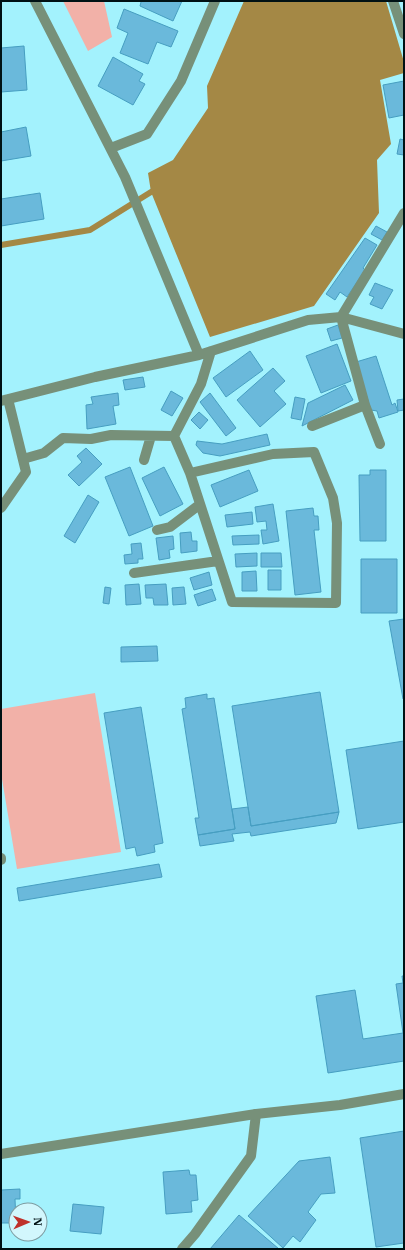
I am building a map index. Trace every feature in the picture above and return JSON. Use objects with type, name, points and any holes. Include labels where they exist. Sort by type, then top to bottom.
[{"type":"street","points":[[35,1],[125,177],[199,355]]},
{"type":"street","points":[[111,148],[147,134],[180,81],[215,1]]},
{"type":"street","points":[[394,1],[404,34]]},
{"type":"street","points":[[380,444],[365,405],[341,317],[404,213]]},
{"type":"street","points":[[1,508],[26,472],[5,400],[95,377],[199,355],[308,320],[341,317],[404,334]]},
{"type":"street","points":[[174,436],[201,384],[212,351]]},
{"type":"street","points":[[312,426],[365,405]]},
{"type":"street","points":[[23,459],[44,453],[63,438],[91,439],[111,435],[174,436]]},
{"type":"street","points":[[144,460],[151,436]]},
{"type":"street","points":[[174,436],[190,473],[232,602],[336,604],[337,523],[333,498],[314,452],[273,454],[190,473]]},
{"type":"street","points":[[157,530],[170,527],[199,504]]},
{"type":"street","points":[[134,573],[218,561]]},
{"type":"street","points":[[1,1154],[256,1114],[340,1105],[404,1094]]},
{"type":"street","points":[[182,1249],[195,1234],[251,1156],[256,1114]]},
{"type":"shaded area","points":[[63,1],[104,1],[112,37],[88,51]]},
{"type":"shaded area","points":[[244,1],[386,1],[404,62],[404,73],[380,80],[391,144],[377,160],[379,213],[314,306],[210,337],[151,192],[148,173],[173,160],[208,108],[207,86]]},
{"type":"shaded area","points":[[95,693],[121,852],[17,869],[1,773],[1,709]]},
{"type":"building","points":[[140,1],[182,1],[173,21],[140,6]]},
{"type":"building","points":[[124,9],[178,31],[171,47],[157,42],[148,64],[120,53],[128,33],[117,28]]},
{"type":"building","points":[[24,46],[27,90],[1,92],[1,48]]},
{"type":"building","points":[[113,57],[143,74],[139,81],[145,84],[133,105],[98,86]]},
{"type":"building","points":[[404,81],[404,115],[389,118],[383,85]]},
{"type":"building","points":[[26,127],[31,156],[1,161],[1,132]]},
{"type":"building","points":[[400,139],[404,140],[404,155],[397,154]]},
{"type":"building","points":[[40,193],[44,219],[1,226],[1,199]]},
{"type":"building","points":[[376,226],[387,232],[382,240],[371,234]]},
{"type":"building","points":[[365,238],[377,245],[363,268],[365,270],[347,297],[340,292],[335,300],[326,294]]},
{"type":"building","points":[[375,283],[393,290],[382,309],[370,304],[374,297],[369,295]]},
{"type":"building","points":[[338,325],[342,338],[331,341],[327,329]]},
{"type":"building","points":[[337,344],[351,381],[321,393],[306,356]]},
{"type":"building","points":[[250,351],[263,370],[226,397],[213,378]]},
{"type":"building","points":[[376,356],[392,405],[395,403],[398,412],[379,418],[377,411],[371,410],[356,362]]},
{"type":"building","points":[[273,368],[285,381],[274,391],[286,404],[260,427],[237,400]]},
{"type":"building","points":[[143,377],[145,387],[125,390],[123,380]]},
{"type":"building","points":[[345,385],[353,400],[302,426],[308,403]]},
{"type":"building","points":[[171,391],[183,398],[172,416],[161,410]]},
{"type":"building","points":[[118,393],[119,405],[113,406],[116,424],[87,429],[86,405],[93,404],[91,397]]},
{"type":"building","points":[[210,393],[236,428],[226,436],[200,402]]},
{"type":"building","points":[[295,397],[305,399],[301,420],[291,418]]},
{"type":"building","points":[[404,399],[404,410],[398,411],[397,400]]},
{"type":"building","points":[[199,412],[208,420],[200,429],[191,420]]},
{"type":"building","points":[[267,434],[270,445],[220,456],[203,453],[196,445],[197,441],[222,444]]},
{"type":"building","points":[[86,448],[102,464],[79,486],[68,475],[82,462],[77,456]]},
{"type":"building","points":[[130,467],[153,526],[129,536],[105,477]]},
{"type":"building","points":[[164,467],[183,504],[160,516],[142,478]]},
{"type":"building","points":[[249,470],[258,491],[220,507],[211,485]]},
{"type":"building","points":[[370,470],[386,470],[386,541],[360,541],[359,475],[370,475]]},
{"type":"building","points":[[88,495],[99,502],[75,543],[64,536]]},
{"type":"building","points":[[273,504],[279,541],[263,544],[261,530],[267,530],[266,521],[257,522],[255,507]]},
{"type":"building","points":[[313,508],[314,516],[318,516],[319,530],[314,530],[321,592],[295,595],[286,511]]},
{"type":"building","points":[[252,512],[253,524],[227,527],[225,515]]},
{"type":"building","points":[[191,532],[192,541],[197,541],[197,551],[181,553],[180,533]]},
{"type":"building","points":[[259,535],[259,544],[233,545],[232,536]]},
{"type":"building","points":[[173,536],[174,549],[169,550],[170,558],[159,560],[156,538]]},
{"type":"building","points":[[141,543],[143,559],[138,559],[138,563],[125,564],[124,555],[132,554],[131,544]]},
{"type":"building","points":[[257,553],[257,566],[236,567],[235,554]]},
{"type":"building","points":[[261,553],[281,553],[282,567],[261,567]]},
{"type":"building","points":[[361,559],[397,559],[397,613],[361,613]]},
{"type":"building","points":[[268,570],[281,570],[281,590],[268,590]]},
{"type":"building","points":[[256,571],[257,591],[242,591],[242,572]]},
{"type":"building","points":[[209,572],[212,585],[194,590],[190,578]]},
{"type":"building","points":[[139,584],[141,604],[126,605],[125,585]]},
{"type":"building","points":[[166,584],[168,605],[154,605],[153,598],[146,598],[145,585]]},
{"type":"building","points":[[105,587],[111,588],[109,604],[103,603]]},
{"type":"building","points":[[184,587],[186,604],[173,605],[172,588]]},
{"type":"building","points":[[212,589],[216,600],[198,606],[194,595]]},
{"type":"building","points":[[404,619],[404,699],[403,699],[389,621]]},
{"type":"building","points":[[157,646],[158,661],[121,662],[121,647]]},
{"type":"building","points":[[320,692],[339,812],[251,826],[232,706]]},
{"type":"building","points":[[207,694],[207,699],[214,698],[235,829],[198,835],[195,818],[199,818],[182,709],[186,708],[185,698]]},
{"type":"building","points":[[141,707],[163,843],[154,845],[155,852],[137,856],[135,847],[126,849],[104,713]]},
{"type":"building","points":[[404,741],[404,822],[358,829],[346,750]]},
{"type":"building","points":[[248,807],[251,826],[339,812],[336,823],[251,836],[250,832],[232,834],[234,841],[200,846],[198,835],[235,829],[232,809]]},
{"type":"building","points":[[159,864],[162,877],[19,901],[17,888]]},
{"type":"building","points":[[402,976],[404,976],[404,1061],[328,1073],[316,996],[355,990],[363,1039],[403,1033],[396,984],[403,983]]},
{"type":"building","points":[[404,1131],[404,1243],[376,1247],[360,1138]]},
{"type":"building","points":[[330,1157],[335,1193],[321,1194],[308,1212],[316,1220],[300,1242],[293,1236],[283,1248],[248,1216],[299,1161]]},
{"type":"building","points":[[189,1170],[190,1175],[196,1175],[198,1200],[191,1201],[192,1212],[166,1214],[163,1172]]},
{"type":"building","points":[[20,1189],[20,1199],[15,1199],[15,1202],[8,1202],[8,1223],[1,1223],[1,1190]]},
{"type":"building","points":[[73,1204],[104,1207],[101,1234],[70,1231]]},
{"type":"building","points":[[239,1215],[279,1249],[210,1249]]},
{"type":"waterway","points":[[1,245],[90,230],[151,192]]}]
